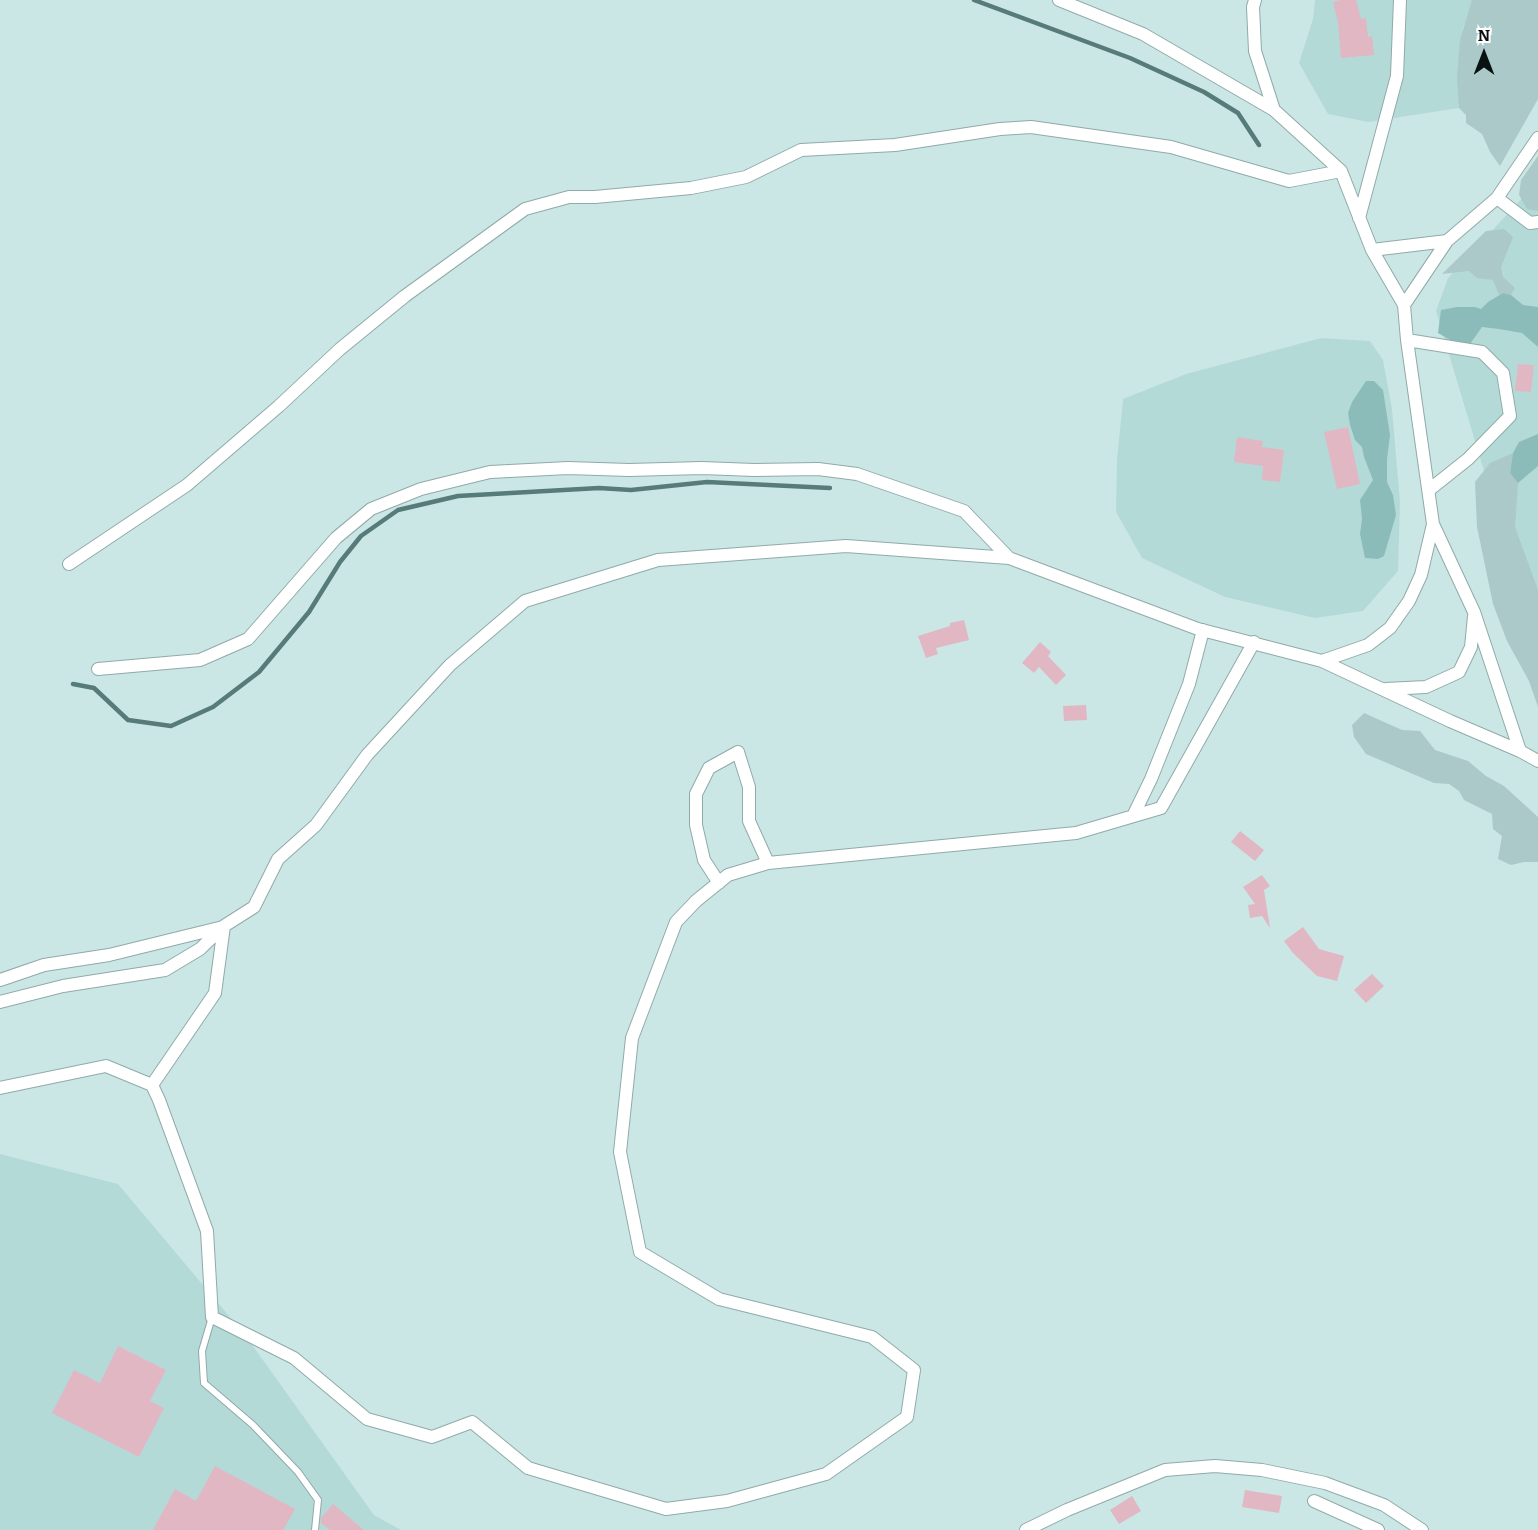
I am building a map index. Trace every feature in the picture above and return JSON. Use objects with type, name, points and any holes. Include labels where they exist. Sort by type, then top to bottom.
[{"type":"street","points":[[1059,0],[1143,34],[1274,110],[1341,171],[1372,250],[1404,305],[1433,524],[1421,575],[1409,601],[1390,628],[1368,645],[1322,662]]},
{"type":"street","points":[[1255,0],[1253,7],[1256,51],[1274,110]]},
{"type":"street","points":[[1359,218],[1397,76],[1400,0]]},
{"type":"street","points":[[69,564],[186,485],[279,406],[340,349],[389,309],[525,209],[569,197],[595,197],[691,188],[746,177],[801,150],[895,145],[1000,129],[1031,127],[1171,147],[1290,181],[1341,171]]},
{"type":"street","points":[[1404,305],[1447,241],[1497,198],[1538,138]]},
{"type":"street","points":[[1497,198],[1530,223],[1538,222]]},
{"type":"street","points":[[1372,250],[1447,241]]},
{"type":"street","points":[[1407,340],[1482,352],[1503,373],[1510,416],[1468,459],[1430,490]]},
{"type":"street","points":[[98,669],[200,660],[248,639],[336,538],[371,509],[421,489],[490,472],[568,468],[629,470],[702,468],[818,469],[857,474],[964,511],[1009,558]]},
{"type":"street","points":[[1433,524],[1474,612],[1520,751]]},
{"type":"street","points":[[0,1002],[63,986],[165,970],[200,950],[224,926],[254,907],[278,859],[316,825],[368,755],[450,665],[525,602],[658,560],[846,546],[1009,558],[1203,630],[1322,662],[1520,751],[1538,762]]},
{"type":"street","points":[[1384,689],[1426,687],[1459,672],[1471,647],[1474,612]]},
{"type":"street","points":[[1133,816],[1190,684],[1203,630]]},
{"type":"street","points":[[0,1088],[106,1066],[152,1085],[207,1231],[212,1317],[294,1358],[368,1419],[432,1437],[472,1422],[528,1468],[666,1509],[727,1501],[826,1474],[907,1417],[914,1370],[872,1337],[719,1299],[640,1252],[620,1152],[632,1038],[676,922],[728,875],[768,862],[1076,832],[1161,808],[1254,642]]},
{"type":"street","points":[[719,883],[704,860],[696,825],[696,794],[710,768],[738,752],[749,787],[749,821],[768,862]]},
{"type":"street","points":[[0,980],[44,965],[109,955],[224,926]]},
{"type":"street","points":[[152,1085],[215,993],[224,926]]},
{"type":"street","points":[[1026,1530],[1067,1510],[1165,1470],[1215,1466],[1262,1470],[1325,1484],[1384,1505],[1422,1530]]},
{"type":"street","points":[[1314,1501],[1378,1530]]},
{"type":"lane","points":[[212,1317],[202,1351],[204,1383],[253,1425],[298,1472],[318,1500],[315,1530]]},
{"type":"shaded area","points":[[1315,0],[1475,0],[1463,28],[1459,108],[1368,122],[1328,114],[1299,63],[1313,19]]},
{"type":"shaded area","points":[[1472,0],[1538,0],[1538,99],[1500,166],[1490,152],[1482,134],[1466,123],[1466,115],[1459,108],[1457,78],[1460,40]]},
{"type":"shaded area","points":[[1538,156],[1538,211],[1527,209],[1519,195],[1521,180]]},
{"type":"shaded area","points":[[1538,181],[1538,617],[1490,491],[1436,311],[1448,278]]},
{"type":"shaded area","points":[[1504,229],[1513,237],[1501,267],[1503,277],[1515,288],[1511,295],[1503,293],[1499,295],[1493,280],[1477,278],[1469,271],[1442,274],[1486,231]]},
{"type":"shaded area","points":[[1503,293],[1511,295],[1523,305],[1538,307],[1538,347],[1522,333],[1499,329],[1482,327],[1470,344],[1459,345],[1438,333],[1441,310],[1457,307],[1481,309]]},
{"type":"shaded area","points":[[1321,338],[1370,341],[1383,360],[1392,409],[1400,502],[1398,571],[1363,611],[1315,618],[1225,597],[1142,558],[1116,512],[1117,460],[1123,399],[1186,374]]},
{"type":"shaded area","points":[[1366,381],[1374,381],[1383,390],[1390,435],[1387,482],[1393,495],[1396,515],[1384,556],[1378,559],[1365,558],[1360,534],[1362,519],[1360,500],[1373,480],[1362,447],[1355,440],[1348,413],[1352,402]]},
{"type":"shaded area","points":[[1538,434],[1538,466],[1518,483],[1510,473],[1513,453],[1519,442]]},
{"type":"shaded area","points":[[1513,453],[1510,473],[1518,483],[1515,527],[1538,590],[1538,707],[1529,681],[1507,641],[1493,604],[1477,527],[1475,482],[1490,463]]},
{"type":"shaded area","points":[[1364,713],[1402,730],[1420,731],[1435,750],[1468,761],[1486,776],[1504,786],[1538,817],[1538,862],[1511,865],[1498,859],[1502,836],[1493,829],[1492,814],[1464,800],[1459,791],[1449,784],[1434,783],[1366,754],[1354,737],[1352,725]]},
{"type":"shaded area","points":[[0,1154],[118,1184],[245,1335],[374,1515],[401,1530],[0,1530]]},
{"type":"building","points":[[1356,0],[1361,19],[1366,18],[1368,37],[1372,36],[1374,55],[1341,58],[1338,22],[1333,2]]},
{"type":"building","points":[[1518,364],[1534,365],[1531,392],[1515,391]]},
{"type":"building","points":[[1348,427],[1360,484],[1337,489],[1324,432]]},
{"type":"building","points":[[1237,437],[1263,441],[1262,447],[1284,450],[1280,482],[1262,480],[1263,466],[1234,462]]},
{"type":"building","points":[[964,620],[969,640],[936,648],[938,654],[926,658],[918,636]]},
{"type":"building","points":[[1040,642],[1051,652],[1048,656],[1066,675],[1056,685],[1039,667],[1034,673],[1022,663]]},
{"type":"building","points":[[1086,705],[1087,720],[1064,721],[1063,706]]},
{"type":"building","points":[[1240,831],[1264,850],[1255,861],[1231,842]]},
{"type":"building","points":[[1262,875],[1270,886],[1264,890],[1270,928],[1262,916],[1250,918],[1248,905],[1255,904],[1243,887]]},
{"type":"building","points":[[1303,927],[1319,949],[1344,956],[1337,981],[1317,976],[1284,941]]},
{"type":"building","points":[[1372,974],[1384,986],[1366,1003],[1354,990]]},
{"type":"building","points":[[118,1346],[166,1370],[150,1401],[164,1408],[139,1457],[52,1413],[74,1370],[100,1383]]},
{"type":"building","points":[[215,1466],[295,1509],[283,1530],[153,1530],[175,1489],[196,1501]]},
{"type":"building","points":[[1245,1490],[1282,1496],[1279,1513],[1242,1507]]},
{"type":"building","points":[[1132,1496],[1141,1511],[1119,1524],[1110,1510]]},
{"type":"building","points":[[333,1504],[364,1530],[330,1530],[321,1523],[321,1518]]},
{"type":"waterway","points":[[974,0],[1130,58],[1204,92],[1238,113],[1259,145]]},
{"type":"waterway","points":[[73,684],[94,688],[128,720],[171,726],[213,707],[259,672],[309,612],[340,562],[361,536],[398,510],[458,496],[599,488],[631,490],[707,482],[830,488]]}]
